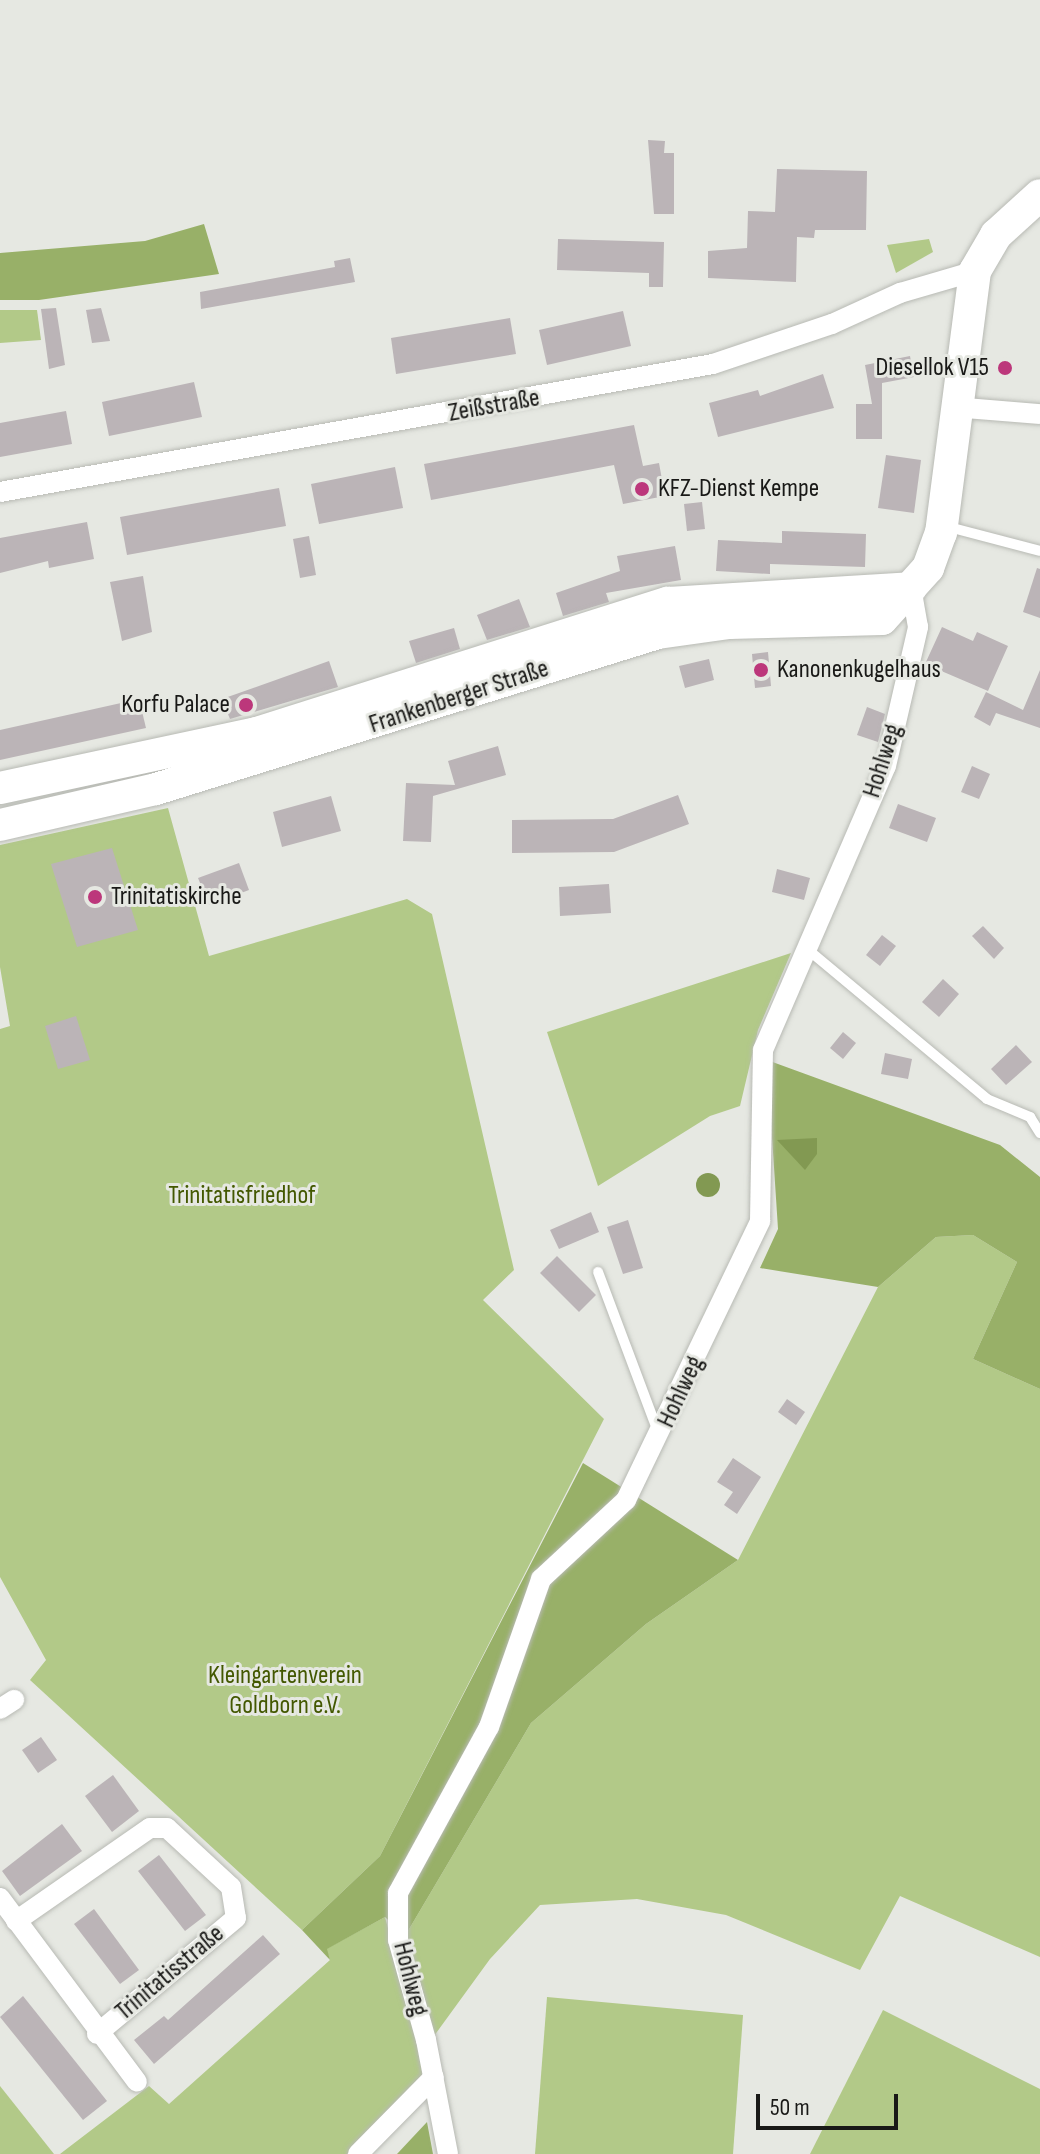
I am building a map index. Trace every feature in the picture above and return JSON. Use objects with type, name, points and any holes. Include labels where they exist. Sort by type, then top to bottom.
[{"type":"main road","name":"Frankenberger Straße","points":[[0,825],[156,789],[658,633],[729,623],[871,622],[893,611],[928,568],[942,525],[954,407],[975,271],[996,235],[1040,195]]},
{"type":"main road","name":"Frankenberger Straße","points":[[0,788],[257,733],[668,603],[911,588]]},
{"type":"street","name":"Zeißstraße","points":[[0,492],[713,364],[832,324],[911,289],[975,271]]},
{"type":"street","points":[[954,407],[1040,414]]},
{"type":"street","name":"Hohlweg","points":[[448,2154],[434,2077],[398,1940],[398,1893],[489,1727],[541,1579],[626,1500],[660,1437],[760,1221],[763,1050],[886,766],[918,627],[911,588]]},
{"type":"street","name":"Trinitatisstraße","points":[[16,1921],[150,1828],[167,1828],[231,1887],[236,1918],[97,2034]]},
{"type":"street","name":"Trinitatisstraße","points":[[0,1898],[97,2034],[137,2082]]},
{"type":"street","points":[[358,2154],[434,2077]]},
{"type":"lane","points":[[942,525],[1040,551]]},
{"type":"lane","points":[[805,947],[987,1099],[1030,1117],[1040,1133]]},
{"type":"lane","points":[[598,1272],[660,1437]]},
{"type":"green space","points":[[929,239],[933,252],[896,273],[887,245]]},
{"type":"green space","points":[[0,310],[37,310],[41,340],[0,343]]},
{"type":"green space","name":"Trinitatisfriedhof","points":[[168,808],[209,956],[407,899],[432,914],[514,1270],[483,1300],[604,1419],[380,1856],[302,1930],[30,1680],[46,1660],[0,1577],[0,1029],[10,1026],[0,967],[0,845]]},
{"type":"green space","points":[[791,953],[758,1030],[740,1106],[710,1116],[598,1186],[547,1032]]},
{"type":"green space","points":[[973,1235],[1017,1262],[973,1359],[1040,1389],[1040,1957],[900,1896],[860,1970],[726,1915],[637,1899],[540,1905],[490,1959],[434,2036],[405,1936],[531,1723],[646,1624],[738,1560],[878,1287],[936,1237]]},
{"type":"green space","points":[[385,1917],[426,2072],[347,2154],[60,2154],[149,2086],[169,2104],[330,1960],[326,1949]]},
{"type":"green space","points":[[547,1997],[743,2015],[733,2154],[535,2154]]},
{"type":"green space","points":[[883,2010],[1040,2089],[1040,2154],[810,2154]]},
{"type":"green space","points":[[0,2086],[54,2154],[0,2154]]},
{"type":"shaded area","points":[[204,224],[219,274],[39,300],[0,300],[0,253],[145,241]]},
{"type":"shaded area","points":[[767,1060],[1000,1145],[1040,1177],[1040,1389],[973,1359],[1017,1262],[973,1235],[936,1237],[878,1287],[760,1268],[778,1229]]},
{"type":"shaded area","points":[[817,1138],[817,1154],[805,1170],[777,1140]]},
{"type":"shaded area","points":[[703,1173],[713,1173],[720,1180],[720,1190],[713,1197],[703,1197],[696,1190],[696,1180]]},
{"type":"shaded area","points":[[583,1463],[738,1560],[646,1624],[531,1723],[405,1936],[385,1917],[327,1949],[330,1960],[302,1930],[380,1856]]},
{"type":"shaded area","points":[[427,2122],[433,2154],[397,2154]]},
{"type":"building","points":[[648,140],[665,141],[664,153],[674,153],[674,214],[654,214]]},
{"type":"building","points":[[777,169],[867,171],[866,230],[815,230],[814,238],[797,237],[796,282],[708,278],[708,251],[747,248],[748,211],[775,212]]},
{"type":"building","points":[[558,239],[664,242],[663,287],[649,287],[649,273],[557,270]]},
{"type":"building","points":[[350,258],[355,282],[201,309],[200,292],[335,267],[334,261]]},
{"type":"building","points":[[56,308],[65,365],[49,369],[41,309]]},
{"type":"building","points":[[101,308],[110,341],[92,343],[86,310]]},
{"type":"building","points":[[623,311],[631,346],[547,365],[539,330]]},
{"type":"building","points":[[510,318],[516,354],[396,374],[391,338]]},
{"type":"building","points":[[910,356],[914,377],[882,383],[882,439],[856,439],[856,404],[872,404],[865,365]]},
{"type":"building","points":[[823,374],[834,408],[718,437],[709,403],[758,390],[760,396]]},
{"type":"building","points":[[194,382],[202,417],[109,436],[102,402]]},
{"type":"building","points":[[66,411],[72,444],[0,457],[0,423]]},
{"type":"building","points":[[634,425],[643,466],[659,463],[665,496],[623,504],[614,465],[431,500],[424,464]]},
{"type":"building","points":[[886,455],[921,460],[914,513],[878,508]]},
{"type":"building","points":[[395,467],[403,508],[319,524],[311,484]]},
{"type":"building","points":[[279,488],[286,526],[127,555],[120,517]]},
{"type":"building","points":[[702,502],[705,529],[687,531],[684,504]]},
{"type":"building","points":[[87,522],[94,559],[49,568],[48,561],[0,573],[0,538]]},
{"type":"building","points":[[782,531],[866,534],[865,567],[770,564],[770,574],[716,571],[718,540],[782,543]]},
{"type":"building","points":[[309,536],[316,575],[300,578],[293,539]]},
{"type":"building","points":[[675,546],[681,580],[606,593],[609,602],[563,616],[556,593],[620,571],[617,556]]},
{"type":"building","points":[[1037,568],[1040,569],[1040,618],[1023,612]]},
{"type":"building","points":[[143,576],[152,632],[122,641],[110,582]]},
{"type":"building","points":[[519,599],[530,627],[487,640],[477,615]]},
{"type":"building","points":[[942,627],[973,641],[977,632],[1008,646],[988,691],[925,664]]},
{"type":"building","points":[[454,628],[460,649],[416,663],[409,641]]},
{"type":"building","name":"Kanonenkugelhaus","points":[[768,652],[771,686],[755,688],[752,654]]},
{"type":"building","points":[[709,659],[714,680],[685,688],[679,666]]},
{"type":"building","points":[[329,661],[338,687],[230,719],[222,699]]},
{"type":"building","points":[[1040,670],[1040,728],[996,713],[990,726],[974,717],[986,692],[1023,710]]},
{"type":"building","points":[[139,699],[146,728],[0,760],[0,730]]},
{"type":"building","points":[[867,707],[885,714],[878,742],[857,735]]},
{"type":"building","points":[[498,746],[506,775],[433,796],[431,842],[403,841],[406,783],[455,785],[448,761]]},
{"type":"building","points":[[972,766],[990,774],[979,799],[961,792]]},
{"type":"building","points":[[678,795],[689,824],[614,852],[512,853],[512,820],[613,819]]},
{"type":"building","points":[[331,796],[341,831],[282,847],[273,812]]},
{"type":"building","points":[[898,804],[936,818],[927,842],[889,828]]},
{"type":"building","name":"Trinitatiskirche","points":[[112,848],[138,930],[77,947],[51,864]]},
{"type":"building","points":[[239,863],[249,890],[209,905],[198,878]]},
{"type":"building","points":[[777,869],[810,878],[804,900],[772,892]]},
{"type":"building","points":[[609,884],[611,913],[560,916],[559,887]]},
{"type":"building","points":[[983,926],[1004,948],[994,959],[972,936]]},
{"type":"building","points":[[882,935],[896,946],[880,966],[866,955]]},
{"type":"building","points":[[943,979],[959,994],[939,1017],[922,1002]]},
{"type":"building","points":[[76,1016],[90,1060],[58,1069],[45,1026]]},
{"type":"building","points":[[843,1032],[856,1043],[843,1059],[830,1048]]},
{"type":"building","points":[[1016,1045],[1032,1062],[1006,1085],[991,1069]]},
{"type":"building","points":[[885,1053],[912,1059],[908,1079],[881,1074]]},
{"type":"building","points":[[591,1212],[599,1232],[559,1249],[550,1230]]},
{"type":"building","points":[[628,1220],[643,1268],[623,1274],[607,1227]]},
{"type":"building","points":[[557,1256],[596,1295],[579,1312],[540,1273]]},
{"type":"building","points":[[787,1399],[805,1412],[796,1425],[778,1412]]},
{"type":"building","points":[[733,1458],[761,1477],[737,1514],[724,1505],[733,1492],[717,1482]]},
{"type":"building","points":[[41,1737],[57,1760],[38,1773],[22,1750]]},
{"type":"building","points":[[113,1775],[139,1811],[112,1832],[85,1796]]},
{"type":"building","points":[[62,1824],[82,1851],[20,1896],[2,1871]]},
{"type":"building","points":[[159,1855],[206,1915],[185,1931],[138,1871]]},
{"type":"building","points":[[94,1909],[139,1970],[120,1984],[74,1924]]},
{"type":"building","points":[[263,1935],[280,1954],[154,2064],[134,2040],[164,2016],[168,2020]]},
{"type":"building","points":[[23,1996],[107,2101],[83,2120],[0,2017]]},
{"type":"place","name":"Diesellok V15","points":[[1005,368]]},
{"type":"place","name":"KFZ-Dienst Kempe","points":[[642,489]]},
{"type":"place","name":"Kanonenkugelhaus","points":[[761,670]]},
{"type":"place","name":"Korfu Palace","points":[[246,705]]},
{"type":"place","name":"Trinitatiskirche","points":[[95,897]]},
{"type":"park label","name":"Kleingartenverein Goldborn e.V.","points":[[285,1691]]}]
